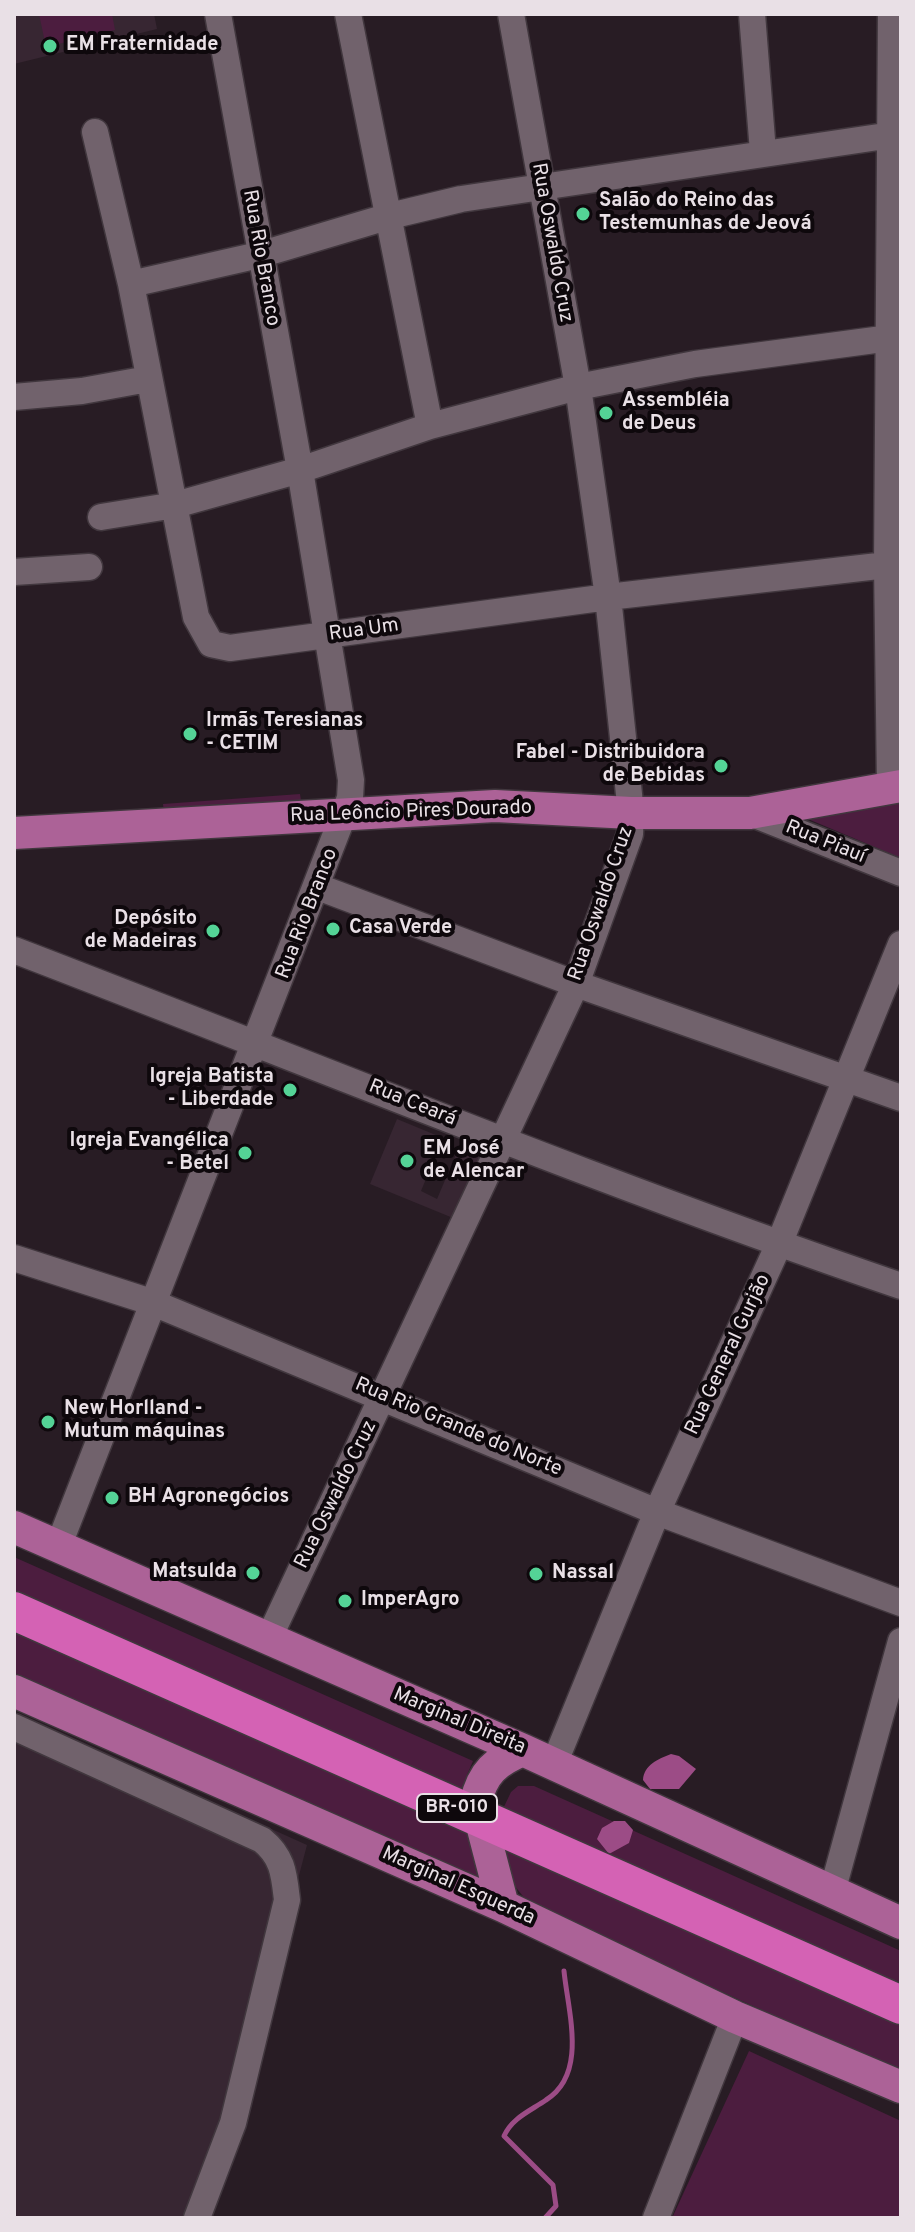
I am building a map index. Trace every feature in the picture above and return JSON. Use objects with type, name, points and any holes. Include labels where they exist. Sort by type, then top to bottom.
[{"type":"highway","name":"BR-010","points":[[14,1611],[901,2005]]},
{"type":"main road","name":"Rua Leôncio Pires Dourado","points":[[14,833],[495,806],[631,813],[750,813],[895,786]]},
{"type":"main road","name":"Marginal Direita","points":[[14,1527],[523,1750],[901,1923]]},
{"type":"main road","name":"Marginal Esquerda","points":[[14,1691],[503,1906],[735,2017],[901,2087]]},
{"type":"main road","points":[[503,1906],[476,1802],[483,1778],[492,1766],[523,1750]]},
{"type":"street","name":"Rua Rio Branco","points":[[58,1547],[151,1302],[258,1043],[346,815],[351,780],[325,637],[300,470],[218,14]]},
{"type":"street","points":[[348,14],[430,426]]},
{"type":"street","name":"Rua Oswaldo Cruz","points":[[268,1640],[385,1397],[576,984],[630,834],[631,813],[608,597],[578,387],[511,14]]},
{"type":"street","points":[[752,14],[763,152]]},
{"type":"street","points":[[891,14],[887,565],[895,786]]},
{"type":"street","name":"Rua Um","points":[[95,132],[131,284],[196,617],[206,640],[230,648],[608,597],[887,565]]},
{"type":"street","points":[[131,284],[259,255],[390,216],[540,185],[892,135]]},
{"type":"street","points":[[101,517],[175,505],[300,470],[430,426],[578,387],[695,364],[890,338]]},
{"type":"street","points":[[14,397],[82,391],[148,379]]},
{"type":"street","points":[[14,572],[89,567]]},
{"type":"street","name":"Rua Piauí","points":[[750,813],[901,873]]},
{"type":"street","points":[[318,887],[576,984],[849,1077],[901,1098]]},
{"type":"street","name":"Rua General Gurjão","points":[[554,1764],[657,1512],[779,1244],[901,944]]},
{"type":"street","name":"Rua Ceará","points":[[14,950],[503,1140],[779,1244],[901,1286]]},
{"type":"street","name":"Rua Rio Grande do Norte","points":[[14,1258],[151,1302],[657,1512],[901,1603]]},
{"type":"street","points":[[832,1892],[898,1651]]},
{"type":"street","points":[[14,1727],[262,1840],[276,1852],[282,1864],[287,1900],[233,2123],[197,2218]]},
{"type":"street","points":[[656,2218],[735,2017]]},
{"type":"shaded area","name":"EM Fraternidade","points":[[14,14],[154,14],[157,29],[14,64]]},
{"type":"shaded area","points":[[39,14],[112,14],[115,30],[46,47]]},
{"type":"shaded area","points":[[300,794],[303,814],[165,822],[163,804]]},
{"type":"shaded area","points":[[901,797],[901,858],[796,814]]},
{"type":"shaded area","name":"EM José de Alencar","points":[[397,1119],[443,1138],[421,1191],[437,1199],[460,1145],[482,1153],[453,1218],[370,1184]]},
{"type":"shaded area","points":[[14,1557],[473,1761],[467,1775],[466,1792],[14,1597]]},
{"type":"shaded area","points":[[14,1628],[465,1828],[483,1883],[14,1679]]},
{"type":"shaded area","points":[[14,1713],[307,1845],[209,2218],[14,2218]]},
{"type":"shaded area","points":[[671,1754],[679,1756],[696,1769],[679,1789],[650,1789],[643,1780],[646,1770],[657,1760]]},
{"type":"shaded area","points":[[518,1786],[534,1786],[901,1951],[901,1987],[502,1811],[511,1792]]},
{"type":"shaded area","points":[[614,1821],[625,1821],[633,1830],[629,1843],[609,1854],[597,1839],[602,1828]]},
{"type":"shaded area","points":[[497,1843],[901,2020],[901,2073],[530,1905],[506,1875]]},
{"type":"shaded area","points":[[749,2051],[901,2121],[901,2218],[672,2218]]},
{"type":"waterway","points":[[545,2218],[556,2206],[553,2185],[504,2136],[517,2120],[559,2089],[567,2075],[572,2041],[564,1971]]},
{"type":"place","name":"EM Fraternidade","points":[[50,46]]},
{"type":"place","name":"Salão do Reino das Testemunhas de Jeová","points":[[583,214]]},
{"type":"place","name":"Assembléia de Deus","points":[[606,413]]},
{"type":"place","name":"Irmãs Teresianas - CETIM","points":[[190,734]]},
{"type":"place","name":"Fabel - Distribuidora de Bebidas","points":[[721,766]]},
{"type":"place","name":"Casa Verde","points":[[333,929]]},
{"type":"place","name":"Depósito de Madeiras","points":[[213,931]]},
{"type":"place","name":"Igreja Batista - Liberdade","points":[[290,1090]]},
{"type":"place","name":"Igreja Evangélica - Betel","points":[[245,1153]]},
{"type":"place","name":"EM José de Alencar","points":[[407,1161]]},
{"type":"place","name":"New Horlland - Mutum máquinas","points":[[48,1422]]},
{"type":"place","name":"BH Agronegócios","points":[[112,1498]]},
{"type":"place","name":"Matsulda","points":[[253,1573]]},
{"type":"place","name":"Nassal","points":[[536,1574]]},
{"type":"place","name":"ImperAgro","points":[[345,1601]]}]
